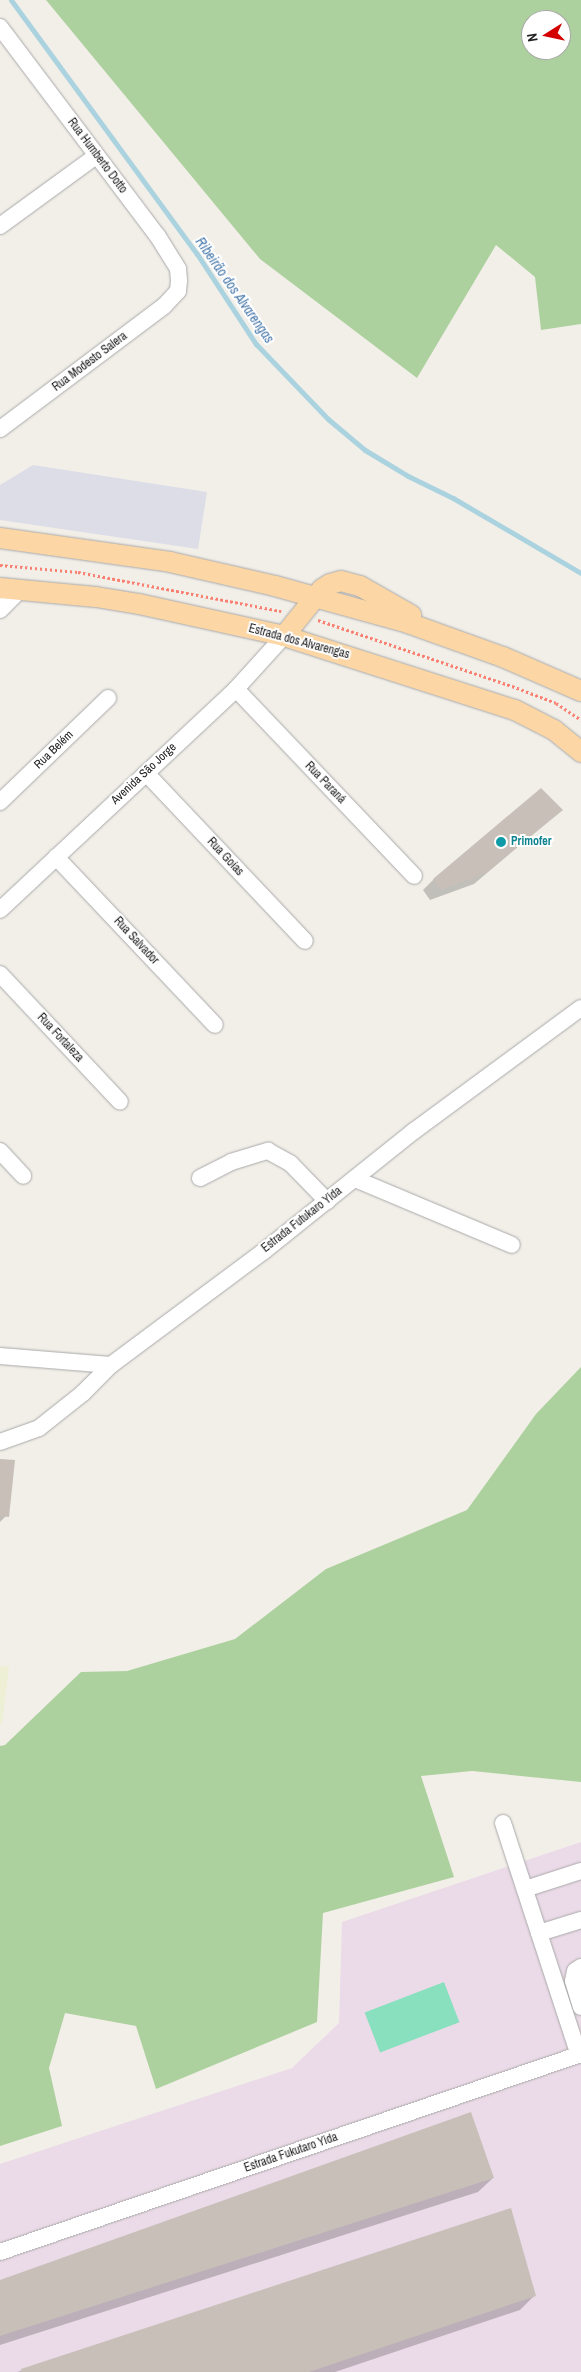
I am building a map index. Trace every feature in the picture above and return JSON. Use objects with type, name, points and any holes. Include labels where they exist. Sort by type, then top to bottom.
[{"type":"main road","points":[[0,538],[170,562],[275,586],[314,598],[376,613],[448,637],[503,657],[581,691]]},
{"type":"main road","name":"Estrada dos Alvarengas","points":[[0,588],[96,597],[139,604],[284,636],[515,710],[554,730],[580,750]]},
{"type":"main road","points":[[284,636],[314,598]]},
{"type":"street","name":"Rua Humberto Dotto","points":[[0,27],[171,256],[178,269],[178,292]]},
{"type":"street","points":[[0,226],[96,156]]},
{"type":"street","name":"Rua Modesto Salera","points":[[0,430],[164,306],[178,292]]},
{"type":"street","points":[[0,610],[20,590]]},
{"type":"street","name":"Avenida São Jorge","points":[[0,910],[236,690],[284,636]]},
{"type":"street","name":"Rua Paraná","points":[[236,690],[414,876]]},
{"type":"street","name":"Rua Belém","points":[[0,802],[108,698]]},
{"type":"street","name":"Rua Goías","points":[[146,773],[304,941]]},
{"type":"street","name":"Rua Salvador","points":[[56,856],[215,1025]]},
{"type":"street","name":"Rua Fortaleza","points":[[0,974],[120,1102]]},
{"type":"street","name":"Estrada Futukaro Yida","points":[[0,1442],[39,1428],[83,1393],[111,1365],[531,1043],[581,1008]]},
{"type":"street","points":[[0,1151],[23,1176]]},
{"type":"street","points":[[200,1178],[231,1162],[268,1151],[291,1164],[327,1201]]},
{"type":"street","points":[[355,1179],[512,1245]]},
{"type":"street","points":[[0,1356],[111,1365]]},
{"type":"street","points":[[503,1823],[580,2055]]},
{"type":"street","points":[[525,1889],[581,1871]]},
{"type":"street","points":[[540,1933],[581,1920]]},
{"type":"street","points":[[581,1967],[575,1971],[572,1981],[581,2007]]},
{"type":"street","name":"Estrada Fukutaro Yida","points":[[0,2252],[580,2055]]},
{"type":"path","points":[[256,630],[275,586]]},
{"type":"shaded area","points":[[33,465],[207,492],[198,549],[0,520],[0,485]]},
{"type":"shaded area","points":[[581,1842],[581,2372],[0,2372],[0,2164],[292,2068],[339,2023],[342,1922]]},
{"type":"green space","points":[[46,0],[581,0],[581,324],[541,330],[535,277],[496,245],[417,378],[260,259]]},
{"type":"green space","points":[[581,1367],[581,1782],[472,1771],[421,1776],[454,1877],[323,1913],[317,2022],[156,2089],[136,2026],[65,2013],[49,2068],[62,2126],[0,2146],[0,1746],[5,1745],[81,1672],[127,1671],[235,1639],[326,1569],[467,1510],[536,1414]]},
{"type":"green space","points":[[0,1666],[9,1667],[2,1724],[0,1725]]},
{"type":"green space","points":[[444,1982],[459,2022],[380,2053],[365,2012]]},
{"type":"building","name":"Primofer","points":[[541,788],[563,810],[486,873],[441,890],[433,879]]},
{"type":"building","points":[[0,1459],[15,1460],[9,1517],[0,1516]]},
{"type":"building","points":[[471,2112],[494,2178],[0,2336],[0,2280]]},
{"type":"building","points":[[511,2208],[536,2296],[309,2372],[21,2372],[21,2369]]},
{"type":"waterway","name":"Ribeirão dos Alvarengas","points":[[11,0],[197,254],[256,344],[328,419],[365,450],[408,476],[453,498],[581,573]]},
{"type":"place","name":"Primofer","points":[[501,842]]}]
